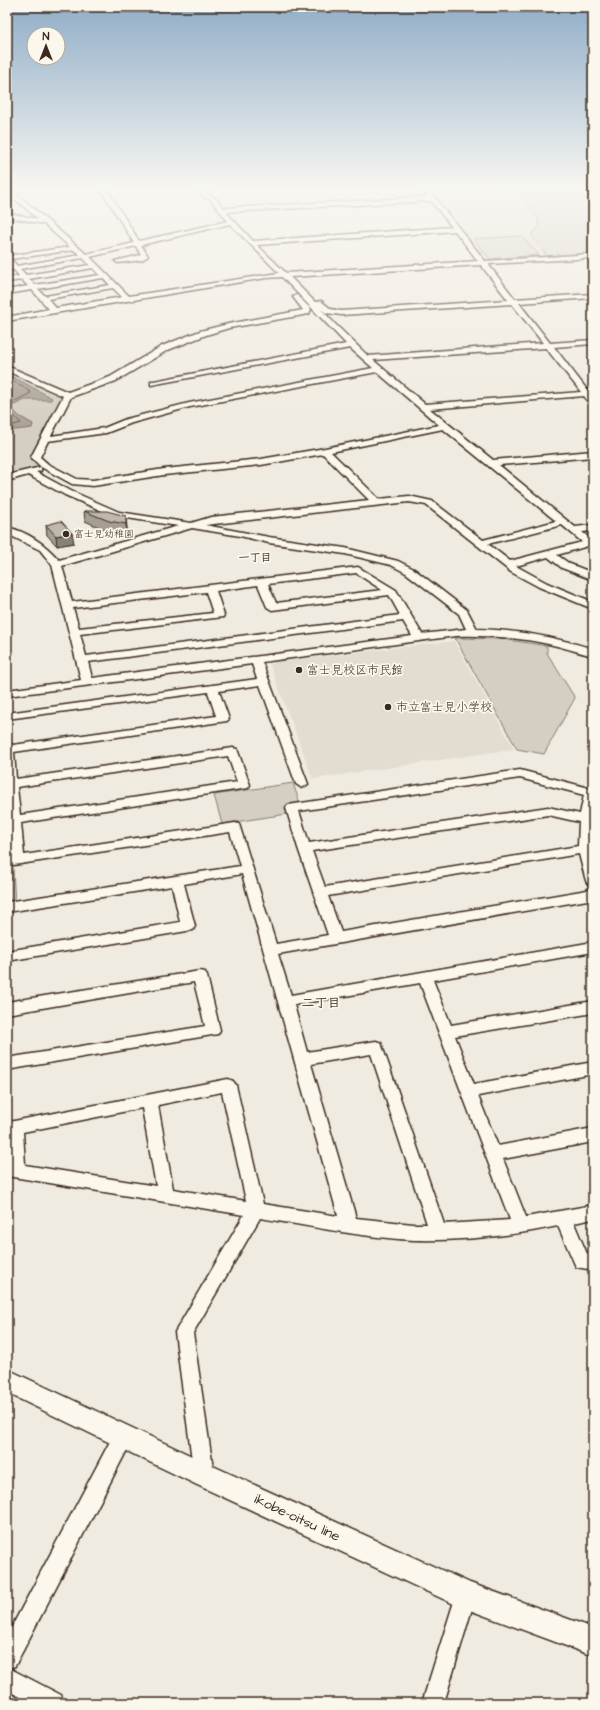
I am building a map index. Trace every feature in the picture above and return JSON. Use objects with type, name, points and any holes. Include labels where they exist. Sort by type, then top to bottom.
[{"type":"main road","name":"ikobe-oitsu line","points":[[7,1381],[204,1475],[466,1595],[593,1642]]},
{"type":"street","points":[[7,269],[16,268],[54,310]]},
{"type":"street","points":[[7,280],[84,268]]},
{"type":"street","points":[[97,268],[127,298]]},
{"type":"street","points":[[277,268],[309,299],[333,327],[378,369],[445,426],[591,544]]},
{"type":"street","points":[[7,319],[266,276],[403,268]]},
{"type":"street","points":[[486,268],[548,345],[590,394],[593,402]]},
{"type":"street","points":[[7,292],[104,276]]},
{"type":"street","points":[[7,368],[68,394],[113,379],[165,348],[203,333],[228,326],[306,312],[308,309],[292,291],[292,287],[295,285]]},
{"type":"street","points":[[43,298],[115,286]]},
{"type":"street","points":[[309,299],[329,311],[341,314],[593,296]]},
{"type":"street","points":[[366,358],[593,342]]},
{"type":"street","points":[[154,383],[352,345]]},
{"type":"street","points":[[45,439],[106,430],[129,421],[189,405],[378,369]]},
{"type":"street","points":[[68,394],[35,457],[45,466],[75,482],[93,483],[164,472],[261,462],[325,451],[445,426]]},
{"type":"street","points":[[424,407],[590,394]]},
{"type":"street","points":[[325,451],[376,502]]},
{"type":"street","points":[[491,463],[593,454]]},
{"type":"street","points":[[7,478],[45,466]]},
{"type":"street","points":[[29,472],[68,493],[117,514],[194,524],[240,532],[269,540],[345,551],[394,563],[410,571],[462,612],[473,632]]},
{"type":"street","points":[[57,564],[194,524],[233,517],[409,500],[429,503],[436,507],[508,565],[543,585],[593,606]]},
{"type":"street","points":[[481,543],[563,522]]},
{"type":"street","points":[[572,530],[593,528]]},
{"type":"street","points":[[7,530],[34,542],[43,548],[57,564],[87,682]]},
{"type":"street","points":[[508,565],[591,544]]},
{"type":"street","points":[[550,554],[566,566],[593,577]]},
{"type":"street","points":[[68,606],[358,570],[392,592],[418,637]]},
{"type":"street","points":[[262,582],[272,607],[392,592]]},
{"type":"street","points":[[74,632],[219,615],[210,589]]},
{"type":"street","points":[[81,660],[406,617]]},
{"type":"street","points":[[7,692],[256,660],[418,637],[473,632],[526,636],[552,641],[593,653]]},
{"type":"street","points":[[256,660],[302,784]]},
{"type":"street","points":[[7,716],[264,681]]},
{"type":"street","points":[[212,688],[223,719],[7,747],[12,784],[14,820],[12,861],[235,827],[303,1059],[349,1225]]},
{"type":"street","points":[[12,784],[233,752],[244,786],[14,820]]},
{"type":"street","points":[[336,937],[304,848],[292,808],[520,774],[592,792],[584,819],[584,849],[593,881]]},
{"type":"street","points":[[304,848],[548,811],[584,819]]},
{"type":"street","points":[[320,892],[584,849]]},
{"type":"street","points":[[7,907],[247,869]]},
{"type":"street","points":[[7,956],[188,926],[177,881]]},
{"type":"street","points":[[270,950],[336,937],[593,894]]},
{"type":"street","points":[[286,1001],[425,978],[593,947]]},
{"type":"street","points":[[7,1008],[200,976],[213,1030],[7,1064]]},
{"type":"street","points":[[425,978],[521,1226]]},
{"type":"street","points":[[446,1032],[593,1007]]},
{"type":"street","points":[[303,1059],[376,1047],[438,1232]]},
{"type":"street","points":[[469,1091],[593,1068]]},
{"type":"street","points":[[204,1475],[184,1332],[256,1210],[228,1085],[15,1127],[12,1169],[256,1210],[349,1225],[413,1232],[481,1230],[521,1226],[593,1212]]},
{"type":"street","points":[[149,1101],[166,1195]]},
{"type":"street","points":[[494,1154],[593,1135]]},
{"type":"street","points":[[562,1218],[582,1261],[593,1262]]},
{"type":"street","points":[[7,1658],[123,1437]]},
{"type":"street","points":[[433,1703],[466,1595]]},
{"type":"street","points":[[7,1678],[53,1703]]},
{"type":"shaded area","points":[[7,369],[65,395],[65,399],[30,457],[38,464],[38,467],[7,475]]},
{"type":"shaded area","points":[[455,638],[502,639],[547,646],[547,653],[575,698],[544,754],[517,749]]},
{"type":"shaded area","name":"市立富士見小学校","points":[[454,641],[514,749],[313,779],[270,665],[274,662]]},
{"type":"shaded area","points":[[293,783],[300,804],[285,806],[287,814],[222,824],[214,795]]},
{"type":"shaded area","points":[[13,868],[15,903],[7,904],[7,869]]},
{"type":"water","points":[[7,375],[52,398],[51,400],[25,400],[12,406],[12,409],[19,416],[33,424],[32,428],[7,431]]},
{"type":"building","points":[[84,511],[107,511],[126,516],[126,524],[109,521]]},
{"type":"building","points":[[61,521],[72,533],[56,536],[46,525]]},
{"type":"place","name":"富士見幼稚園","points":[[66,534]]},
{"type":"place","name":"富士見校区市民館","points":[[299,670]]},
{"type":"place","name":"市立富士見小学校","points":[[388,707]]},
{"type":"district","name":"一丁目","points":[[255,557]]},
{"type":"district","name":"二丁目","points":[[321,1003]]}]
